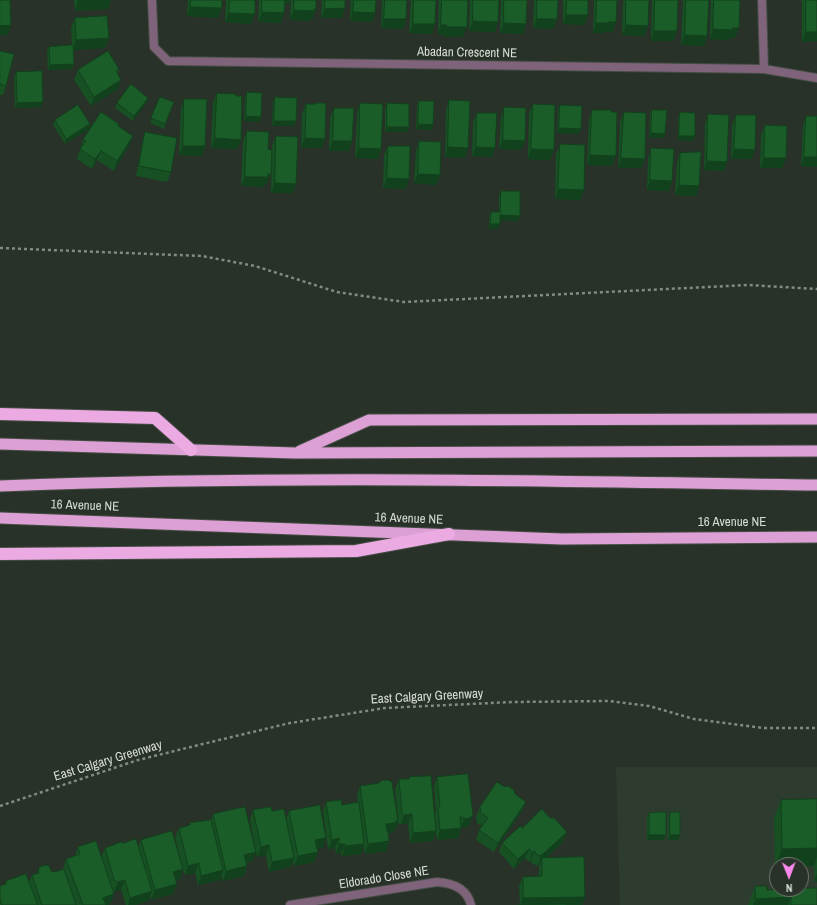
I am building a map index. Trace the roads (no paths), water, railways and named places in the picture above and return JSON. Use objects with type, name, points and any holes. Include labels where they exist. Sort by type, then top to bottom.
[{"type":"highway","points":[[0,414],[155,418],[191,450]]},
{"type":"highway","points":[[295,452],[369,420],[817,419]]},
{"type":"highway","points":[[0,444],[295,452],[817,451]]},
{"type":"highway","points":[[0,486],[100,482],[402,480],[817,485]]},
{"type":"highway","name":"16 Avenue NE","points":[[0,518],[562,539],[817,537]]},
{"type":"highway","points":[[0,554],[356,551],[449,534]]},
{"type":"street","name":"Abadan Crescent NE","points":[[152,0],[154,47],[168,61],[764,69],[817,78]]},
{"type":"street","points":[[762,0],[764,69]]},
{"type":"street","name":"Eldorado Close NE","points":[[290,905],[437,882],[450,883],[461,889],[471,905]]}]
